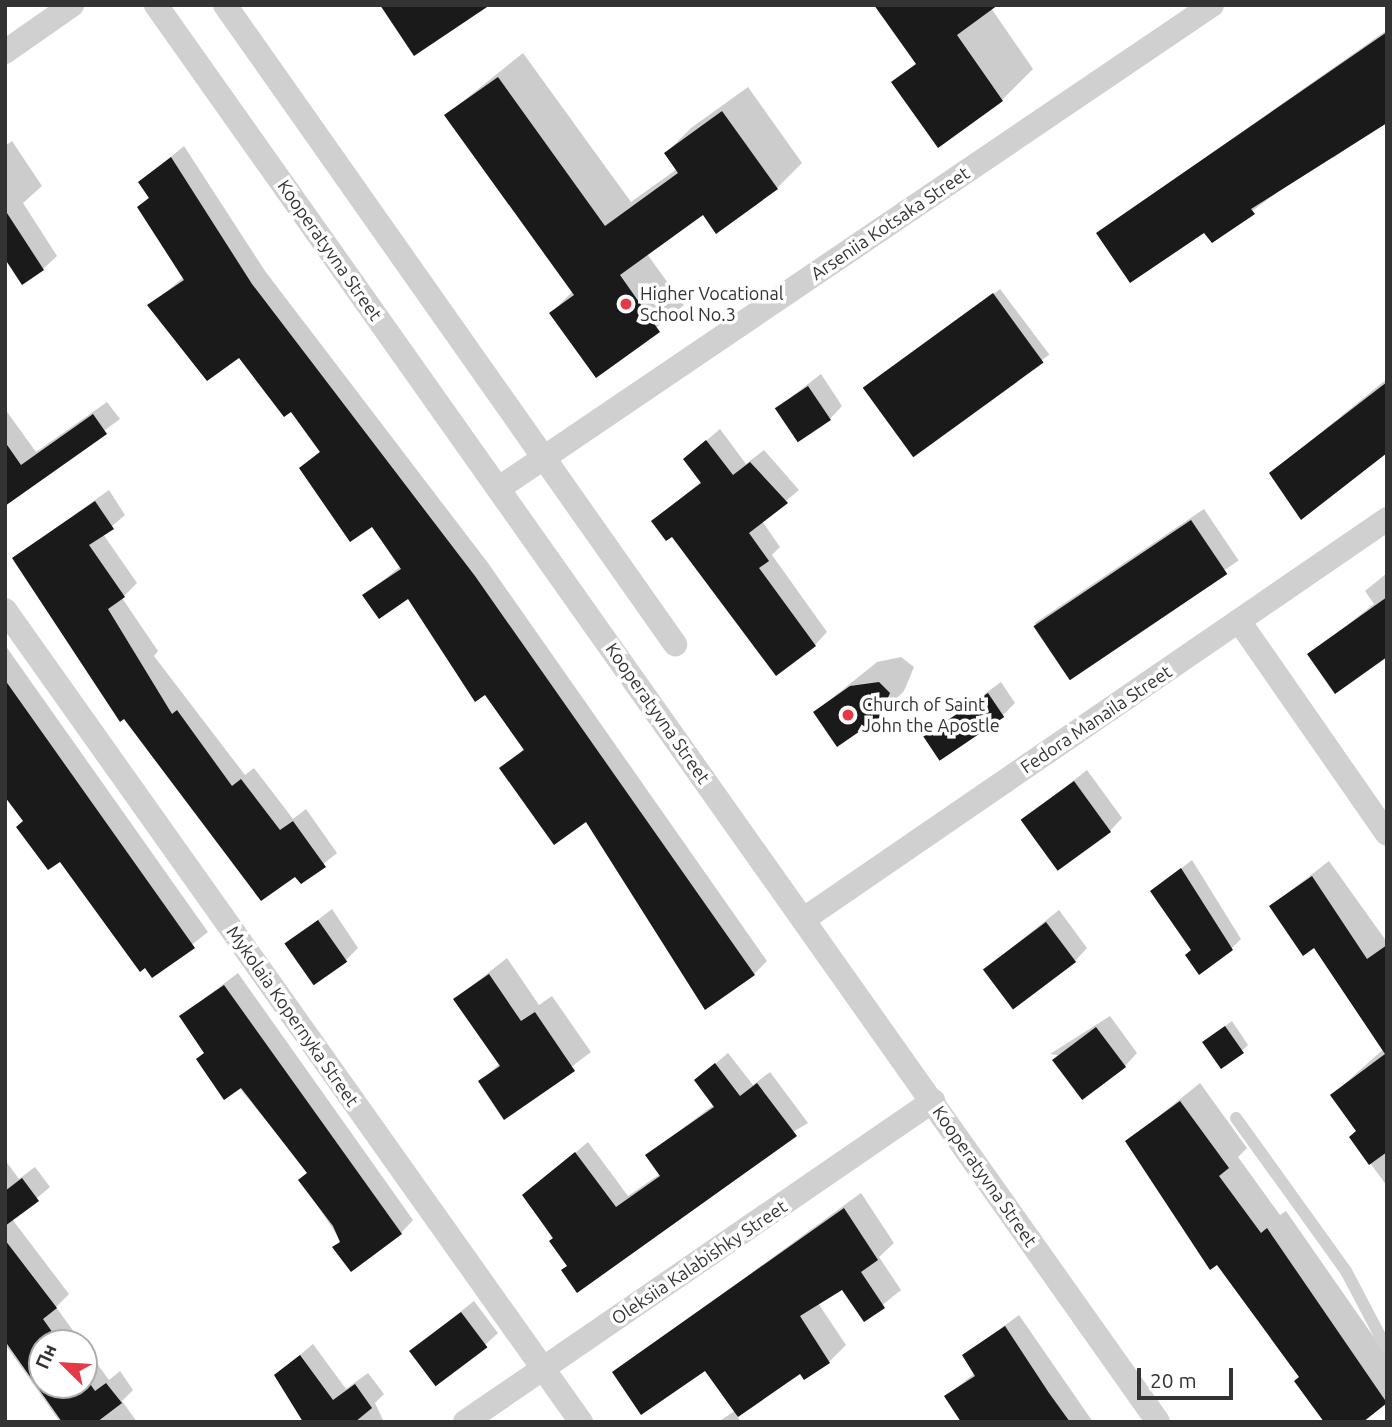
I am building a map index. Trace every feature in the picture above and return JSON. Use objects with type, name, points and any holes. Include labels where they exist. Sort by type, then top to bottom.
[{"type":"street","points":[[5,52],[72,5]]},
{"type":"street","name":"Kooperatyvna Street","points":[[156,5],[1158,1422]]},
{"type":"street","points":[[225,5],[674,644]]},
{"type":"street","name":"Arseniia Kotsaka Street","points":[[499,488],[1212,5]]},
{"type":"street","name":"Fedora Manaila Street","points":[[804,919],[1387,519]]},
{"type":"street","name":"Mykolaia Kopernyka Street","points":[[5,610],[581,1422]]},
{"type":"street","points":[[1239,621],[1387,834]]},
{"type":"street","name":"Oleksiia Kalabishky Street","points":[[465,1422],[933,1101]]},
{"type":"lane","points":[[1236,1118],[1346,1271],[1387,1349]]},
{"type":"building","points":[[380,5],[490,5],[414,56]]},
{"type":"building","points":[[874,5],[998,5],[957,35],[1003,101],[938,148],[891,82],[916,64]]},
{"type":"building","points":[[1387,32],[1387,123],[1251,209],[1255,214],[1212,243],[1204,233],[1130,283],[1096,233]]},
{"type":"building","points":[[498,77],[605,226],[678,173],[664,153],[722,111],[778,189],[716,234],[703,215],[620,275],[660,332],[596,378],[549,313],[574,295],[444,115]]},
{"type":"building","points":[[171,157],[252,284],[475,576],[755,975],[705,1010],[586,822],[554,845],[499,768],[524,750],[485,695],[475,702],[408,599],[379,619],[362,595],[401,569],[372,527],[350,542],[299,468],[320,452],[291,412],[284,417],[239,358],[207,381],[147,305],[184,280],[137,207],[149,198],[138,182]]},
{"type":"building","points":[[5,210],[44,270],[22,285],[5,259]]},
{"type":"building","points":[[993,293],[1044,363],[913,457],[863,388]]},
{"type":"building","points":[[1387,382],[1387,453],[1301,520],[1269,473]]},
{"type":"building","points":[[808,386],[831,420],[798,442],[775,408]]},
{"type":"building","points":[[93,414],[107,434],[5,506],[5,442],[21,465]]},
{"type":"building","points":[[706,440],[733,475],[750,462],[788,503],[749,533],[769,561],[759,568],[816,646],[776,676],[672,537],[666,541],[651,521],[701,483],[683,459]]},
{"type":"building","points":[[95,501],[114,529],[89,545],[125,597],[108,609],[172,714],[177,710],[232,786],[241,779],[280,830],[293,821],[326,867],[301,884],[295,877],[261,901],[124,719],[120,722],[12,558]]},
{"type":"building","points":[[1191,520],[1227,574],[1070,680],[1033,626]]},
{"type":"building","points":[[1387,597],[1387,657],[1335,694],[1307,654]]},
{"type":"building","points":[[5,680],[195,948],[152,978],[145,968],[140,972],[60,862],[48,870],[16,827],[23,821],[5,797]]},
{"type":"building","name":"Church of Saint John the Apostle","points":[[879,682],[890,693],[879,718],[837,747],[813,712],[850,686]]},
{"type":"building","points":[[988,693],[1004,717],[940,761],[923,737]]},
{"type":"building","points":[[1074,781],[1111,832],[1058,871],[1021,820]]},
{"type":"building","points":[[1181,868],[1233,950],[1199,975],[1185,955],[1191,950],[1150,891]]},
{"type":"building","points":[[1312,876],[1367,959],[1387,945],[1387,1152],[1369,1165],[1349,1137],[1356,1131],[1330,1095],[1385,1054],[1314,948],[1303,956],[1269,906]]},
{"type":"building","points":[[318,920],[347,962],[314,985],[284,944]]},
{"type":"building","points":[[1046,922],[1076,962],[1013,1009],[983,970]]},
{"type":"building","points":[[489,974],[521,1021],[535,1012],[575,1071],[504,1120],[478,1081],[500,1066],[453,999]]},
{"type":"building","points":[[224,985],[402,1234],[351,1272],[332,1247],[340,1242],[333,1226],[298,1180],[307,1173],[241,1088],[224,1100],[196,1059],[204,1053],[179,1016]]},
{"type":"building","points":[[1225,1026],[1244,1053],[1221,1069],[1202,1042]]},
{"type":"building","points":[[1096,1027],[1126,1067],[1082,1100],[1052,1060]]},
{"type":"building","points":[[715,1063],[740,1096],[757,1083],[797,1136],[577,1293],[561,1270],[567,1266],[549,1241],[553,1238],[522,1195],[575,1152],[616,1207],[660,1176],[645,1155],[714,1107],[694,1080]]},
{"type":"building","points":[[1180,1101],[1229,1168],[1219,1176],[1261,1233],[1267,1228],[1387,1403],[1363,1422],[1324,1422],[1294,1381],[1299,1377],[1217,1265],[1210,1270],[1125,1141]]},
{"type":"building","points":[[22,1178],[39,1201],[5,1226],[5,1191]]},
{"type":"building","points":[[844,1208],[878,1260],[861,1272],[885,1308],[864,1322],[842,1290],[800,1316],[830,1363],[804,1380],[800,1374],[738,1417],[705,1371],[641,1415],[612,1372]]},
{"type":"building","points":[[5,1240],[57,1308],[43,1319],[50,1329],[28,1329],[28,1374],[5,1341]]},
{"type":"building","points":[[461,1312],[487,1347],[436,1386],[409,1351]]},
{"type":"building","points":[[1005,1326],[1070,1422],[961,1422],[944,1396],[975,1376],[962,1355]]},
{"type":"building","points":[[300,1355],[333,1400],[355,1384],[372,1408],[355,1422],[303,1422],[274,1375]]},
{"type":"building","points":[[106,1383],[122,1403],[97,1422],[62,1422],[46,1399],[98,1399],[98,1389]]},
{"type":"place","name":"Higher Vocational School No.3","points":[[626,304]]},
{"type":"place","name":"Church of Saint John the Apostle","points":[[848,715]]}]
